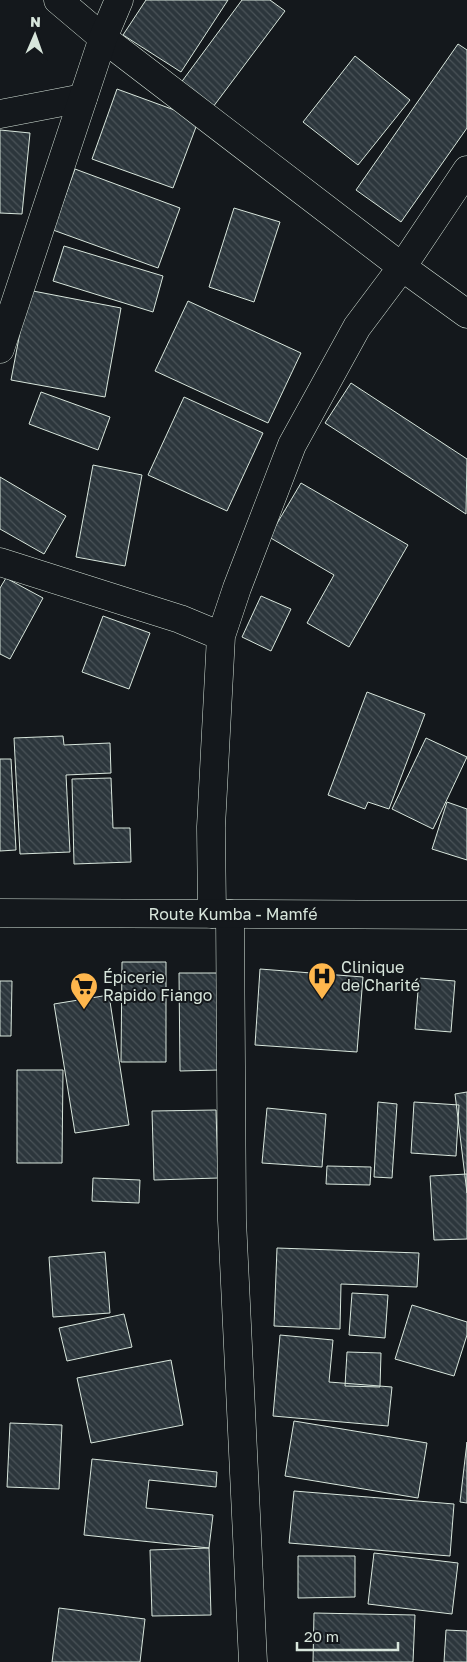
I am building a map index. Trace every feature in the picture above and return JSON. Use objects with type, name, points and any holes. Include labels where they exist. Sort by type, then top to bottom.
[{"type":"main road","points":[[58,0],[103,38],[402,267],[467,314]]},
{"type":"main road","points":[[0,348],[103,38],[118,0]]},
{"type":"main road","points":[[0,114],[83,98]]},
{"type":"main road","points":[[252,1662],[232,1220],[221,914],[211,827],[221,636],[237,588],[292,445],[357,327],[402,267],[467,170]]},
{"type":"main road","points":[[0,562],[180,619],[221,636]]},
{"type":"main road","name":"Route Kumba - Mamfé","points":[[0,913],[467,915]]},
{"type":"building","points":[[146,0],[228,0],[181,72],[123,35]]},
{"type":"building","points":[[242,0],[270,0],[285,11],[213,107],[180,84]]},
{"type":"building","points":[[458,44],[467,50],[467,128],[401,222],[356,190]]},
{"type":"building","points":[[355,56],[410,100],[358,165],[303,122]]},
{"type":"building","points":[[117,89],[199,119],[173,188],[92,159]]},
{"type":"building","points":[[0,130],[30,133],[22,214],[0,213]]},
{"type":"building","points":[[75,169],[180,208],[158,268],[53,230]]},
{"type":"building","points":[[234,208],[280,222],[254,302],[209,287]]},
{"type":"building","points":[[64,246],[163,276],[153,312],[53,281]]},
{"type":"building","points":[[28,290],[121,308],[105,397],[11,380]]},
{"type":"building","points":[[188,301],[301,353],[268,423],[155,371]]},
{"type":"building","points":[[351,383],[467,459],[466,514],[325,423]]},
{"type":"building","points":[[41,392],[110,417],[98,450],[29,424]]},
{"type":"building","points":[[184,397],[263,433],[227,511],[148,475]]},
{"type":"building","points":[[93,465],[142,475],[125,566],[76,557]]},
{"type":"building","points":[[0,477],[66,516],[44,554],[0,529]]},
{"type":"building","points":[[301,483],[408,545],[349,647],[307,623],[334,575],[269,537]]},
{"type":"building","points":[[6,578],[43,598],[10,659],[0,654],[0,588]]},
{"type":"building","points":[[261,596],[291,609],[271,651],[242,637]]},
{"type":"building","points":[[103,616],[150,633],[129,689],[82,672]]},
{"type":"building","points":[[367,692],[425,714],[389,809],[368,802],[365,809],[328,795]]},
{"type":"building","points":[[63,736],[64,745],[110,743],[111,773],[66,775],[70,852],[20,854],[14,738]]},
{"type":"building","points":[[426,738],[467,757],[433,829],[392,809]]},
{"type":"building","points":[[0,759],[11,759],[16,850],[0,851]]},
{"type":"building","points":[[111,778],[113,828],[130,828],[131,862],[74,864],[72,779]]},
{"type":"building","points":[[447,802],[467,809],[467,860],[432,849]]},
{"type":"building","points":[[122,962],[166,962],[166,1062],[121,1062]]},
{"type":"building","points":[[260,969],[363,977],[357,1052],[255,1045]]},
{"type":"building","points":[[179,973],[219,973],[220,1070],[180,1071]]},
{"type":"building","points":[[419,978],[455,981],[451,1032],[415,1029]]},
{"type":"building","points":[[0,981],[12,981],[11,1036],[0,1036]]},
{"type":"building","points":[[109,995],[129,1125],[75,1133],[54,1004]]},
{"type":"building","points":[[17,1070],[63,1070],[62,1163],[17,1163]]},
{"type":"building","points":[[467,1092],[467,1193],[455,1094]]},
{"type":"building","points":[[378,1102],[397,1104],[392,1178],[374,1177]]},
{"type":"building","points":[[414,1102],[459,1105],[456,1156],[411,1153]]},
{"type":"building","points":[[267,1108],[326,1114],[322,1167],[262,1163]]},
{"type":"building","points":[[216,1110],[218,1178],[154,1180],[152,1111]]},
{"type":"building","points":[[327,1166],[371,1167],[370,1185],[326,1184]]},
{"type":"building","points":[[467,1174],[467,1239],[434,1240],[430,1176]]},
{"type":"building","points":[[93,1178],[140,1180],[139,1203],[92,1201]]},
{"type":"building","points":[[277,1248],[419,1253],[417,1287],[341,1284],[340,1329],[274,1326]]},
{"type":"building","points":[[105,1252],[110,1313],[53,1317],[49,1257]]},
{"type":"building","points":[[352,1293],[388,1295],[385,1338],[349,1335]]},
{"type":"building","points":[[412,1305],[467,1322],[467,1335],[454,1376],[395,1359]]},
{"type":"building","points":[[124,1314],[132,1347],[67,1361],[59,1328]]},
{"type":"building","points":[[280,1335],[333,1340],[329,1382],[392,1387],[388,1426],[273,1416]]},
{"type":"building","points":[[347,1352],[381,1353],[380,1387],[345,1386]]},
{"type":"building","points":[[171,1360],[183,1425],[91,1443],[77,1378]]},
{"type":"building","points":[[294,1421],[427,1443],[418,1498],[285,1476]]},
{"type":"building","points":[[10,1423],[62,1425],[59,1489],[7,1487]]},
{"type":"building","points":[[467,1442],[467,1503],[460,1502]]},
{"type":"building","points":[[92,1459],[217,1472],[216,1487],[149,1480],[146,1508],[213,1515],[209,1548],[84,1535]]},
{"type":"building","points":[[294,1491],[454,1504],[450,1556],[289,1543]]},
{"type":"building","points":[[209,1548],[211,1615],[152,1616],[150,1550]]},
{"type":"building","points":[[374,1553],[458,1563],[452,1614],[368,1604]]},
{"type":"building","points":[[298,1556],[355,1556],[355,1597],[298,1598]]},
{"type":"building","points":[[59,1608],[145,1619],[140,1662],[52,1662]]},
{"type":"building","points":[[314,1613],[415,1615],[413,1662],[313,1662]]},
{"type":"building","points":[[446,1630],[467,1631],[467,1662],[444,1662]]},
{"type":"place","name":"Clinique de Charité","points":[[322,1000]]},
{"type":"place","name":"Épicerie Rapido Fiango","points":[[84,1010]]}]
